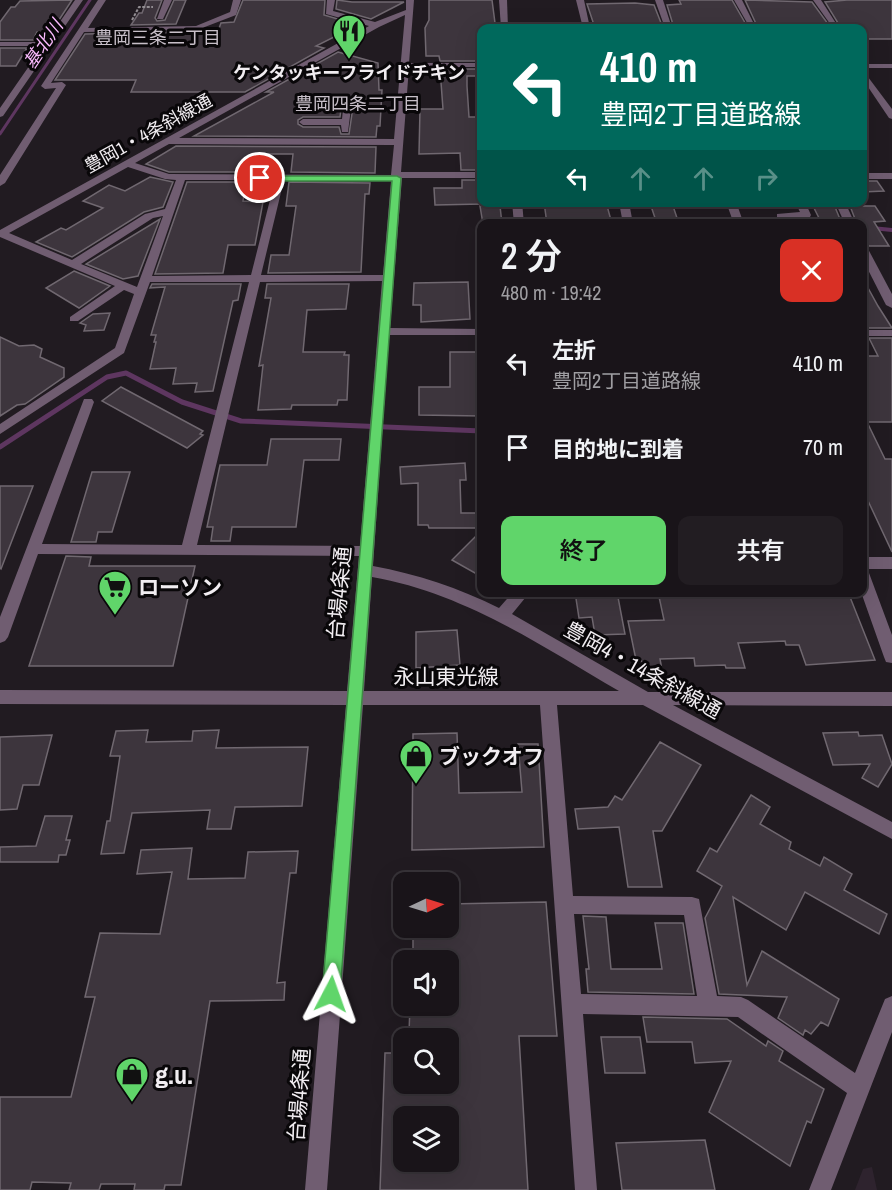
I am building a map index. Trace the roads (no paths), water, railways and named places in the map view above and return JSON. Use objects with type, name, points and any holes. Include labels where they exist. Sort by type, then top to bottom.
[{"type":"street","points":[[0,114],[4,103],[79,0]]},
{"type":"street","points":[[0,183],[62,85],[45,86],[102,0]]},
{"type":"street","points":[[82,30],[197,28],[233,13],[237,0]]},
{"type":"street","points":[[331,0],[329,12],[376,25]]},
{"type":"street","points":[[503,0],[505,24]]},
{"type":"street","points":[[580,0],[586,24]]},
{"type":"street","points":[[659,0],[668,24]]},
{"type":"street","points":[[738,0],[751,24]]},
{"type":"street","points":[[818,0],[833,24]]},
{"type":"street","points":[[160,18],[167,3]]},
{"type":"street","name":"豊岡1・4条斜線通","points":[[1,234],[409,5]]},
{"type":"street","name":"台場4条通","points":[[316,1190],[409,5]]},
{"type":"street","points":[[0,44],[48,44]]},
{"type":"street","points":[[405,65],[477,65]]},
{"type":"street","points":[[867,66],[892,66]]},
{"type":"street","points":[[867,78],[892,116]]},
{"type":"street","points":[[345,142],[348,100]]},
{"type":"street","points":[[303,122],[345,122]]},
{"type":"street","points":[[168,141],[399,142]]},
{"type":"street","points":[[127,163],[168,177],[181,178],[477,175]]},
{"type":"street","points":[[867,176],[892,176]]},
{"type":"street","points":[[0,429],[120,350],[181,178]]},
{"type":"street","points":[[188,550],[253,278],[280,178]]},
{"type":"street","points":[[781,216],[806,215],[802,207]]},
{"type":"street","points":[[72,265],[149,216],[169,211]]},
{"type":"street","points":[[0,219],[14,227]]},
{"type":"street","points":[[1,234],[141,293]]},
{"type":"street","points":[[867,257],[892,305]]},
{"type":"street","points":[[147,279],[388,278]]},
{"type":"street","points":[[74,319],[122,286]]},
{"type":"street","points":[[384,331],[477,332]]},
{"type":"street","points":[[867,333],[892,333]]},
{"type":"street","points":[[0,638],[88,402]]},
{"type":"street","points":[[33,549],[367,551]]},
{"type":"street","points":[[867,563],[892,563]]},
{"type":"street","name":"豊岡4・14条斜線通","points":[[364,570],[395,574],[437,585],[501,616],[646,699],[892,831]]},
{"type":"street","points":[[867,587],[892,657]]},
{"type":"street","points":[[501,616],[518,597]]},
{"type":"street","name":"永山東光線","points":[[0,697],[892,699]]},
{"type":"street","points":[[548,699],[586,1190]]},
{"type":"street","points":[[563,905],[692,906],[709,1006]]},
{"type":"street","points":[[570,1004],[741,1007],[859,1089]]},
{"type":"street","points":[[820,1190],[859,1089],[886,1040],[892,1006]]},
{"type":"waterway","name":"基北川","points":[[0,134],[90,0]]},
{"type":"waterway","points":[[872,228],[892,230]]},
{"type":"waterway","points":[[0,447],[107,377],[126,373],[182,402],[241,421],[477,431]]},
{"type":"place","name":"ケンタッキーフライドチキン","points":[[349,60]]},
{"type":"place","name":"ローソン","points":[[115,616]]},
{"type":"place","name":"ブックオフ","points":[[416,785]]},
{"type":"place","name":"g.u.","points":[[132,1103]]},
{"type":"district","name":"豊岡三条二丁目","points":[[158,37]]},
{"type":"district","name":"豊岡四条二丁目","points":[[358,103]]}]
